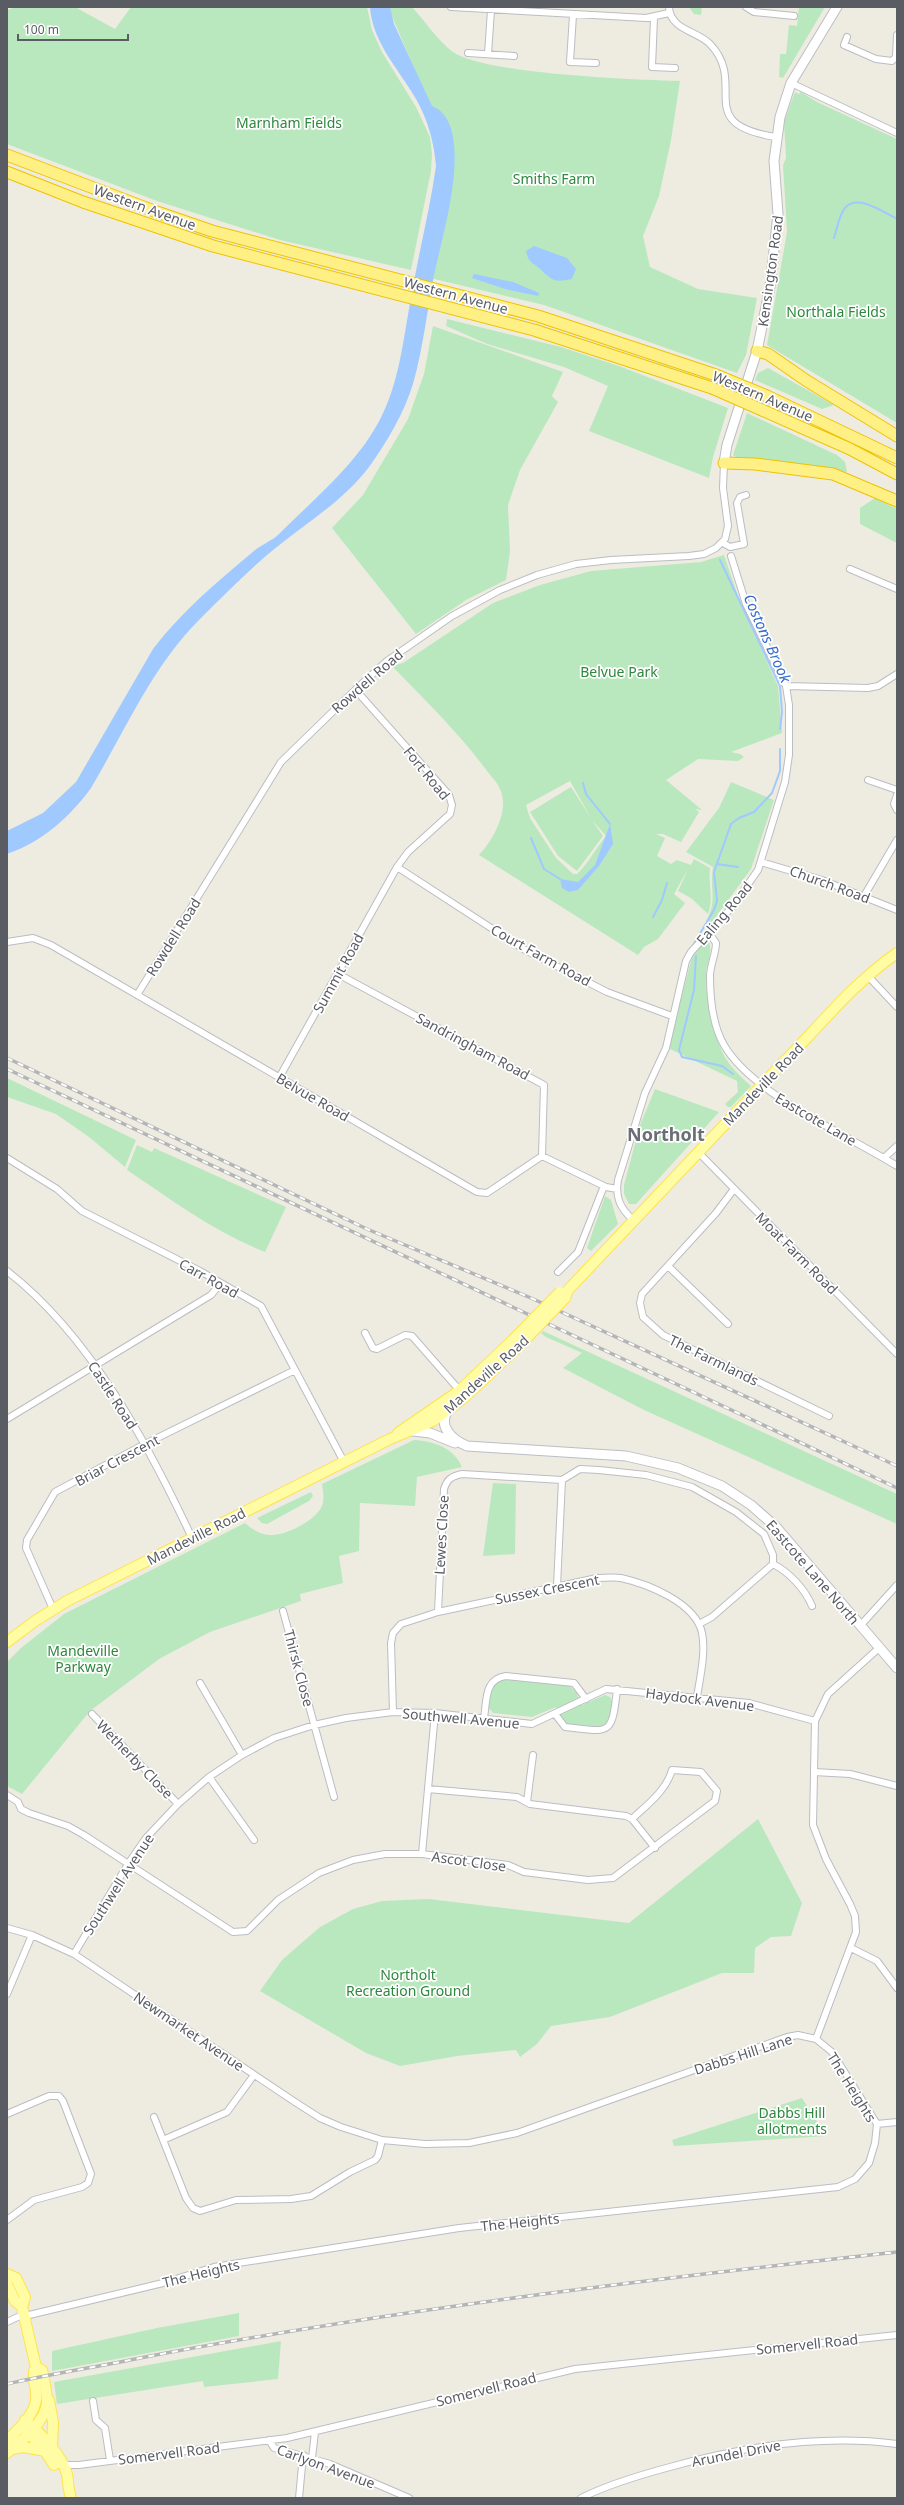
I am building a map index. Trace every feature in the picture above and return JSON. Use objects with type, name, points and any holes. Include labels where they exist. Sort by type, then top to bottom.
[{"type":"highway","name":"Western Avenue","points":[[7,155],[154,212],[212,231],[445,292],[599,335],[716,375],[767,396],[897,458]]},
{"type":"highway","name":"Western Avenue","points":[[7,172],[90,205],[213,246],[589,346],[712,388],[850,449],[897,474]]},
{"type":"highway","points":[[758,350],[768,354],[807,381],[897,436]]},
{"type":"highway","points":[[724,463],[755,464],[833,474],[897,501]]},
{"type":"main road","name":"Mandeville Road","points":[[390,1439],[422,1416],[435,1415],[448,1410],[462,1394],[516,1343],[564,1293],[841,1000],[867,975],[897,953]]},
{"type":"main road","name":"Mandeville Road","points":[[7,1642],[53,1609],[390,1439],[413,1431],[462,1394]]},
{"type":"main road","points":[[7,2278],[16,2278],[25,2297],[24,2312],[36,2367],[33,2372],[36,2403],[27,2426]]},
{"type":"main road","points":[[36,2367],[42,2370],[46,2394],[52,2415],[48,2449]]},
{"type":"main road","points":[[8,2448],[27,2426],[45,2411],[46,2394]]},
{"type":"main road","points":[[27,2426],[48,2449],[61,2468],[62,2482],[67,2485],[71,2498]]},
{"type":"main road","points":[[8,2448],[24,2447],[48,2449]]},
{"type":"street","points":[[451,7],[654,18],[669,10],[684,30],[710,43],[724,65],[725,108],[735,124],[754,133],[776,137]]},
{"type":"street","points":[[746,7],[754,12],[794,16]]},
{"type":"street","name":"Kensington Road","points":[[723,543],[728,526],[723,488],[724,463],[727,445],[758,350],[770,287],[778,222],[774,161],[776,137],[791,83],[837,7]]},
{"type":"street","points":[[488,54],[491,10]]},
{"type":"street","points":[[573,14],[570,62],[596,63]]},
{"type":"street","points":[[654,18],[652,67],[675,68]]},
{"type":"street","points":[[847,37],[844,46],[876,59],[892,61],[896,57],[897,35]]},
{"type":"street","points":[[468,53],[514,56]]},
{"type":"street","points":[[791,83],[897,133]]},
{"type":"street","points":[[723,543],[730,547],[744,544],[737,502],[738,499],[746,495]]},
{"type":"street","name":"Rowdell Road","points":[[137,995],[280,762],[387,661],[452,616],[500,590],[537,575],[576,564],[611,560],[704,554],[723,543]]},
{"type":"street","name":"Ealing Road","points":[[617,1189],[645,1093],[666,1048],[672,1016],[686,961],[732,907],[761,862],[787,770],[789,705],[786,686],[746,604],[731,556]]},
{"type":"street","points":[[850,569],[897,589]]},
{"type":"street","points":[[786,686],[868,688],[878,686],[897,674]]},
{"type":"street","name":"Fort Road","points":[[361,696],[449,795],[452,805],[450,814],[408,852],[397,867]]},
{"type":"street","points":[[868,780],[897,790]]},
{"type":"street","points":[[897,795],[894,804],[897,810]]},
{"type":"street","points":[[864,896],[897,840]]},
{"type":"street","name":"Church Road","points":[[761,862],[786,868],[864,896],[897,910]]},
{"type":"street","name":"Summit Road","points":[[280,1078],[397,867]]},
{"type":"street","name":"Court Farm Road","points":[[397,867],[525,950],[608,992],[672,1016]]},
{"type":"street","name":"Eastcote Lane","points":[[709,933],[716,943],[710,975],[712,1003],[723,1043],[737,1064],[773,1094],[897,1166]]},
{"type":"street","name":"Belvue Road","points":[[7,942],[33,938],[45,943],[482,1194],[487,1193],[542,1156]]},
{"type":"street","name":"Sandringham Road","points":[[338,974],[544,1085],[542,1156]]},
{"type":"street","points":[[867,975],[897,1007]]},
{"type":"street","points":[[884,1158],[897,1146]]},
{"type":"street","name":"Moat Farm Road","points":[[698,1152],[897,1354]]},
{"type":"street","points":[[542,1156],[604,1186],[617,1189],[620,1205],[633,1220]]},
{"type":"street","name":"Carr Road","points":[[7,1158],[57,1189],[82,1211],[200,1271],[220,1284],[261,1306],[344,1462]]},
{"type":"street","points":[[558,1272],[578,1252],[604,1186]]},
{"type":"street","name":"The Farmlands","points":[[734,1189],[716,1214],[642,1294],[640,1303],[643,1317],[670,1340],[829,1416]]},
{"type":"street","points":[[668,1266],[728,1324]]},
{"type":"street","name":"Castle Road","points":[[7,1271],[58,1321],[86,1352],[145,1444],[192,1538]]},
{"type":"street","points":[[7,1419],[211,1295],[220,1284]]},
{"type":"street","points":[[366,1333],[373,1348],[377,1349],[405,1335],[412,1336],[462,1394]]},
{"type":"street","name":"Briar Crescent","points":[[53,1609],[26,1548],[27,1540],[50,1498],[55,1492],[145,1444],[295,1370]]},
{"type":"street","points":[[446,1430],[444,1420],[448,1410]]},
{"type":"street","name":"Eastcote Lane North","points":[[435,1415],[452,1438],[463,1444]]},
{"type":"street","name":"Eastcote Lane North","points":[[435,1415],[437,1431],[450,1440]]},
{"type":"street","name":"Eastcote Lane North","points":[[413,1431],[430,1433],[478,1448],[626,1456],[664,1464],[699,1475],[722,1486],[745,1501],[776,1526],[897,1668]]},
{"type":"street","points":[[557,1586],[562,1480],[580,1469],[646,1475],[692,1487],[736,1512],[764,1534],[772,1549],[773,1564]]},
{"type":"street","name":"Lewes Close","points":[[438,1612],[443,1497],[446,1481],[452,1476],[462,1474],[562,1480]]},
{"type":"street","points":[[773,1564],[784,1569],[808,1597],[812,1606]]},
{"type":"street","points":[[697,1697],[702,1641],[699,1624],[712,1616],[773,1564]]},
{"type":"street","name":"Sussex Crescent","points":[[393,1712],[391,1643],[393,1633],[401,1624],[438,1612],[597,1578],[620,1578],[665,1593],[684,1608],[699,1624]]},
{"type":"street","points":[[860,1626],[897,1585]]},
{"type":"street","name":"Thirsk Close","points":[[283,1611],[334,1797]]},
{"type":"street","points":[[816,2039],[856,1932],[855,1916],[822,1852],[813,1826],[815,1721],[828,1694],[879,1648]]},
{"type":"street","points":[[484,1718],[488,1688],[492,1681],[498,1677],[506,1676],[574,1683],[581,1690],[586,1699]]},
{"type":"street","points":[[200,1683],[242,1755]]},
{"type":"street","name":"Haydock Avenue","points":[[586,1699],[606,1689],[617,1689],[749,1703],[815,1721]]},
{"type":"street","points":[[555,1714],[565,1728],[600,1731],[606,1729],[612,1724],[617,1689]]},
{"type":"street","name":"Southwell Avenue","points":[[74,1954],[128,1864],[146,1838],[178,1804],[209,1777],[242,1755],[274,1738],[346,1718],[393,1712],[435,1713],[526,1724],[555,1714],[586,1699]]},
{"type":"street","points":[[422,1854],[435,1713]]},
{"type":"street","name":"Wetherby Close","points":[[92,1714],[178,1804]]},
{"type":"street","points":[[525,1801],[533,1755]]},
{"type":"street","name":"Ascot Close","points":[[128,1864],[233,1932],[240,1933],[252,1927],[278,1900],[291,1890],[319,1873],[368,1856],[402,1853],[422,1854],[508,1865],[524,1872],[588,1880],[613,1878],[655,1848],[715,1801],[717,1791],[701,1772],[672,1770],[669,1782],[661,1792],[632,1819]]},
{"type":"street","points":[[814,1772],[850,1774],[897,1786]]},
{"type":"street","points":[[209,1777],[254,1840]]},
{"type":"street","points":[[428,1789],[517,1797],[530,1804],[626,1816],[632,1819],[655,1848]]},
{"type":"street","points":[[7,1795],[18,1802],[21,1809],[68,1826],[128,1864]]},
{"type":"street","name":"Newmarket Avenue","points":[[7,1928],[32,1935],[74,1954],[320,2118],[369,2136]]},
{"type":"street","points":[[7,1994],[32,1935]]},
{"type":"street","points":[[851,1948],[877,1961],[897,1988]]},
{"type":"street","name":"Dabbs Hill Lane","points":[[369,2136],[382,2140],[450,2145],[490,2140],[517,2134],[787,2036],[798,2035],[816,2039]]},
{"type":"street","name":"The Heights","points":[[7,2322],[24,2312],[163,2283],[214,2267],[342,2246],[459,2228],[838,2187],[855,2179],[869,2163],[876,2143],[877,2124],[832,2052],[816,2039]]},
{"type":"street","points":[[163,2140],[227,2112],[254,2075]]},
{"type":"street","points":[[7,2114],[48,2096],[59,2096],[63,2101],[91,2174],[88,2183],[82,2187],[34,2200],[7,2220]]},
{"type":"street","points":[[154,2117],[187,2200],[193,2208],[200,2211],[236,2200],[291,2199],[311,2196],[350,2172],[375,2160],[378,2156],[382,2140]]},
{"type":"street","points":[[877,2124],[897,2122]]},
{"type":"street","name":"Somervell Road","points":[[61,2468],[110,2460],[268,2440],[315,2432],[575,2369],[897,2335]]},
{"type":"street","points":[[92,2401],[96,2420],[105,2428],[110,2460]]},
{"type":"street","points":[[312,2458],[315,2432]]},
{"type":"street","name":"Carlyon Avenue","points":[[268,2440],[274,2448],[312,2458],[409,2498]]},
{"type":"street","name":"Arundel Drive","points":[[581,2498],[650,2472],[709,2456],[759,2446],[820,2441],[897,2444]]},
{"type":"street","points":[[299,2498],[303,2455]]},
{"type":"street","name":"Somervell Road","points":[[61,2468],[79,2465]]},
{"type":"green space","name":"Marnham Fields","points":[[16,7],[75,7],[115,29],[131,7],[367,7],[372,30],[382,52],[416,107],[430,137],[432,154],[431,171],[411,270],[280,240],[157,201],[7,144],[7,10]]},
{"type":"green space","name":"Smiths Farm","points":[[388,7],[412,7],[448,48],[470,60],[527,71],[597,77],[680,81],[671,140],[659,196],[643,236],[650,267],[698,289],[757,298],[746,355],[737,373],[544,305],[430,278],[449,195],[429,103]]},
{"type":"green space","points":[[689,7],[702,7],[701,15],[694,14]]},
{"type":"green space","points":[[799,7],[825,7],[783,78],[779,77],[780,54],[786,54],[789,25],[797,26]]},
{"type":"green space","name":"Northala Fields","points":[[795,92],[799,94],[801,92],[817,102],[897,139],[897,423],[767,345],[787,232],[783,165],[786,158],[784,122]]},
{"type":"green space","points":[[447,319],[561,347],[619,366],[728,408],[713,457],[709,478],[589,431],[608,386],[564,367],[487,344],[446,326]]},
{"type":"green space","points":[[433,326],[563,372],[552,396],[558,402],[520,470],[508,505],[510,552],[506,580],[466,600],[416,634],[332,528],[363,495],[408,419],[424,374]]},
{"type":"green space","points":[[768,368],[834,405],[822,409],[755,380],[758,373]]},
{"type":"green space","points":[[747,413],[837,455],[845,462],[847,472],[737,458],[733,455]]},
{"type":"green space","points":[[875,498],[897,509],[897,543],[860,524],[860,508]]},
{"type":"green space","name":"Belvue Park","points":[[724,555],[741,605],[778,686],[782,733],[731,752],[740,754],[744,757],[738,761],[698,759],[666,780],[702,810],[695,809],[699,812],[681,842],[663,834],[656,834],[665,838],[657,856],[671,864],[677,860],[691,865],[694,859],[710,868],[711,903],[708,914],[691,898],[678,891],[688,869],[674,894],[685,903],[658,939],[644,947],[638,955],[479,855],[490,841],[501,815],[503,797],[500,789],[463,741],[392,666],[403,663],[493,603],[540,585],[591,571],[701,562]],"holes":[[[570,781],[591,818],[571,787],[530,812],[558,856],[577,871],[603,836],[592,820],[606,836],[589,861],[577,874],[573,874],[556,858],[530,818],[526,805]]]},
{"type":"green space","points":[[731,782],[774,800],[751,869],[710,925],[706,922],[712,907],[713,867],[686,852],[719,808]]},
{"type":"green space","points":[[704,942],[709,942],[710,946],[710,954],[706,971],[706,985],[712,1023],[725,1058],[751,1086],[731,1107],[728,1107],[725,1104],[738,1092],[737,1081],[668,1048],[692,957]]},
{"type":"green space","points":[[7,1078],[136,1140],[125,1167],[89,1137],[56,1114],[7,1097]]},
{"type":"green space","points":[[655,1089],[719,1112],[636,1204],[629,1204],[624,1194],[624,1185],[640,1125]]},
{"type":"green space","points":[[137,1145],[152,1152],[154,1148],[286,1207],[265,1252],[228,1235],[211,1225],[127,1170]]},
{"type":"green space","points":[[605,1196],[611,1200],[618,1224],[591,1251],[587,1248]]},
{"type":"green space","points":[[543,1331],[897,1494],[897,1524],[644,1410],[563,1368],[582,1353],[546,1337],[541,1333]]},
{"type":"green space","name":"Mandeville Parkway","points":[[414,1440],[436,1444],[449,1450],[462,1467],[417,1477],[415,1506],[360,1503],[359,1551],[339,1556],[343,1583],[300,1594],[301,1601],[210,1632],[159,1659],[90,1711],[22,1794],[7,1786],[7,1662],[21,1648],[64,1614],[245,1523],[260,1533],[266,1535],[276,1535],[306,1523],[321,1508],[323,1499],[322,1484]]},
{"type":"green space","points":[[493,1483],[516,1484],[515,1554],[483,1556]]},
{"type":"green space","points":[[311,1492],[313,1496],[309,1501],[267,1524],[262,1523],[257,1518]]},
{"type":"green space","points":[[505,1679],[570,1686],[576,1692],[582,1705],[605,1695],[610,1697],[612,1701],[609,1720],[599,1729],[566,1725],[556,1707],[532,1717],[493,1713],[489,1708],[491,1688],[496,1682]]},
{"type":"green space","name":"Northolt Recreation Ground","points":[[758,1819],[802,1903],[791,1936],[771,1937],[755,1948],[754,1973],[722,1973],[610,2017],[551,2026],[537,2044],[520,2057],[516,2050],[457,2056],[400,2066],[366,2053],[260,1991],[282,1960],[320,1927],[353,1909],[382,1901],[429,1899],[629,1923]]},
{"type":"green space","name":"Dabbs Hill allotments","points":[[802,2098],[826,2136],[674,2146],[672,2140]]},
{"type":"green space","points":[[239,2313],[239,2336],[52,2371],[52,2351],[157,2328]]},
{"type":"green space","points":[[281,2341],[278,2379],[204,2387],[203,2381],[57,2404],[54,2382]]},
{"type":"water","points":[[370,7],[390,7],[394,24],[432,106],[446,117],[453,135],[455,158],[449,211],[434,275],[420,357],[413,384],[405,406],[382,448],[358,480],[321,514],[280,544],[258,563],[182,638],[167,658],[140,700],[91,788],[83,799],[54,827],[32,843],[7,854],[7,831],[43,813],[76,782],[153,649],[164,635],[188,609],[214,585],[257,549],[276,536],[338,477],[375,429],[390,397],[401,353],[436,166],[434,148],[424,115],[410,88],[381,44],[372,20]]},
{"type":"water","points":[[534,246],[567,258],[576,269],[572,279],[561,281],[553,280],[532,263],[526,251]]},
{"type":"water","points":[[474,274],[513,282],[539,293],[538,296],[505,289],[472,278]]},
{"type":"water","points":[[610,824],[613,844],[599,866],[578,890],[569,892],[562,888],[560,879],[578,882],[595,865]]},
{"type":"waterway","points":[[834,238],[841,214],[850,204],[864,203],[897,219]]},
{"type":"waterway","name":"Costons Brook","points":[[720,560],[780,686],[782,712],[780,729]]},
{"type":"waterway","name":"Costons Brook","points":[[692,947],[714,910],[717,901],[714,872],[731,824],[739,818],[754,812],[772,793],[780,771],[780,749]]},
{"type":"waterway","points":[[583,783],[586,794],[610,824]]},
{"type":"waterway","points":[[531,838],[544,869],[560,879]]},
{"type":"waterway","points":[[717,864],[738,867]]},
{"type":"waterway","points":[[653,917],[662,900],[667,883]]},
{"type":"waterway","name":"Costons Brook","points":[[696,956],[694,990],[679,1050],[682,1057],[722,1066],[733,1074]]},
{"type":"railway","points":[[7,1058],[367,1229],[531,1298],[897,1466]]},
{"type":"railway","points":[[7,1069],[897,1488]]},
{"type":"railway","points":[[7,2384],[234,2341],[328,2325],[612,2285],[897,2252]]},
{"type":"district","name":"Northolt","points":[[666,1134]]}]
